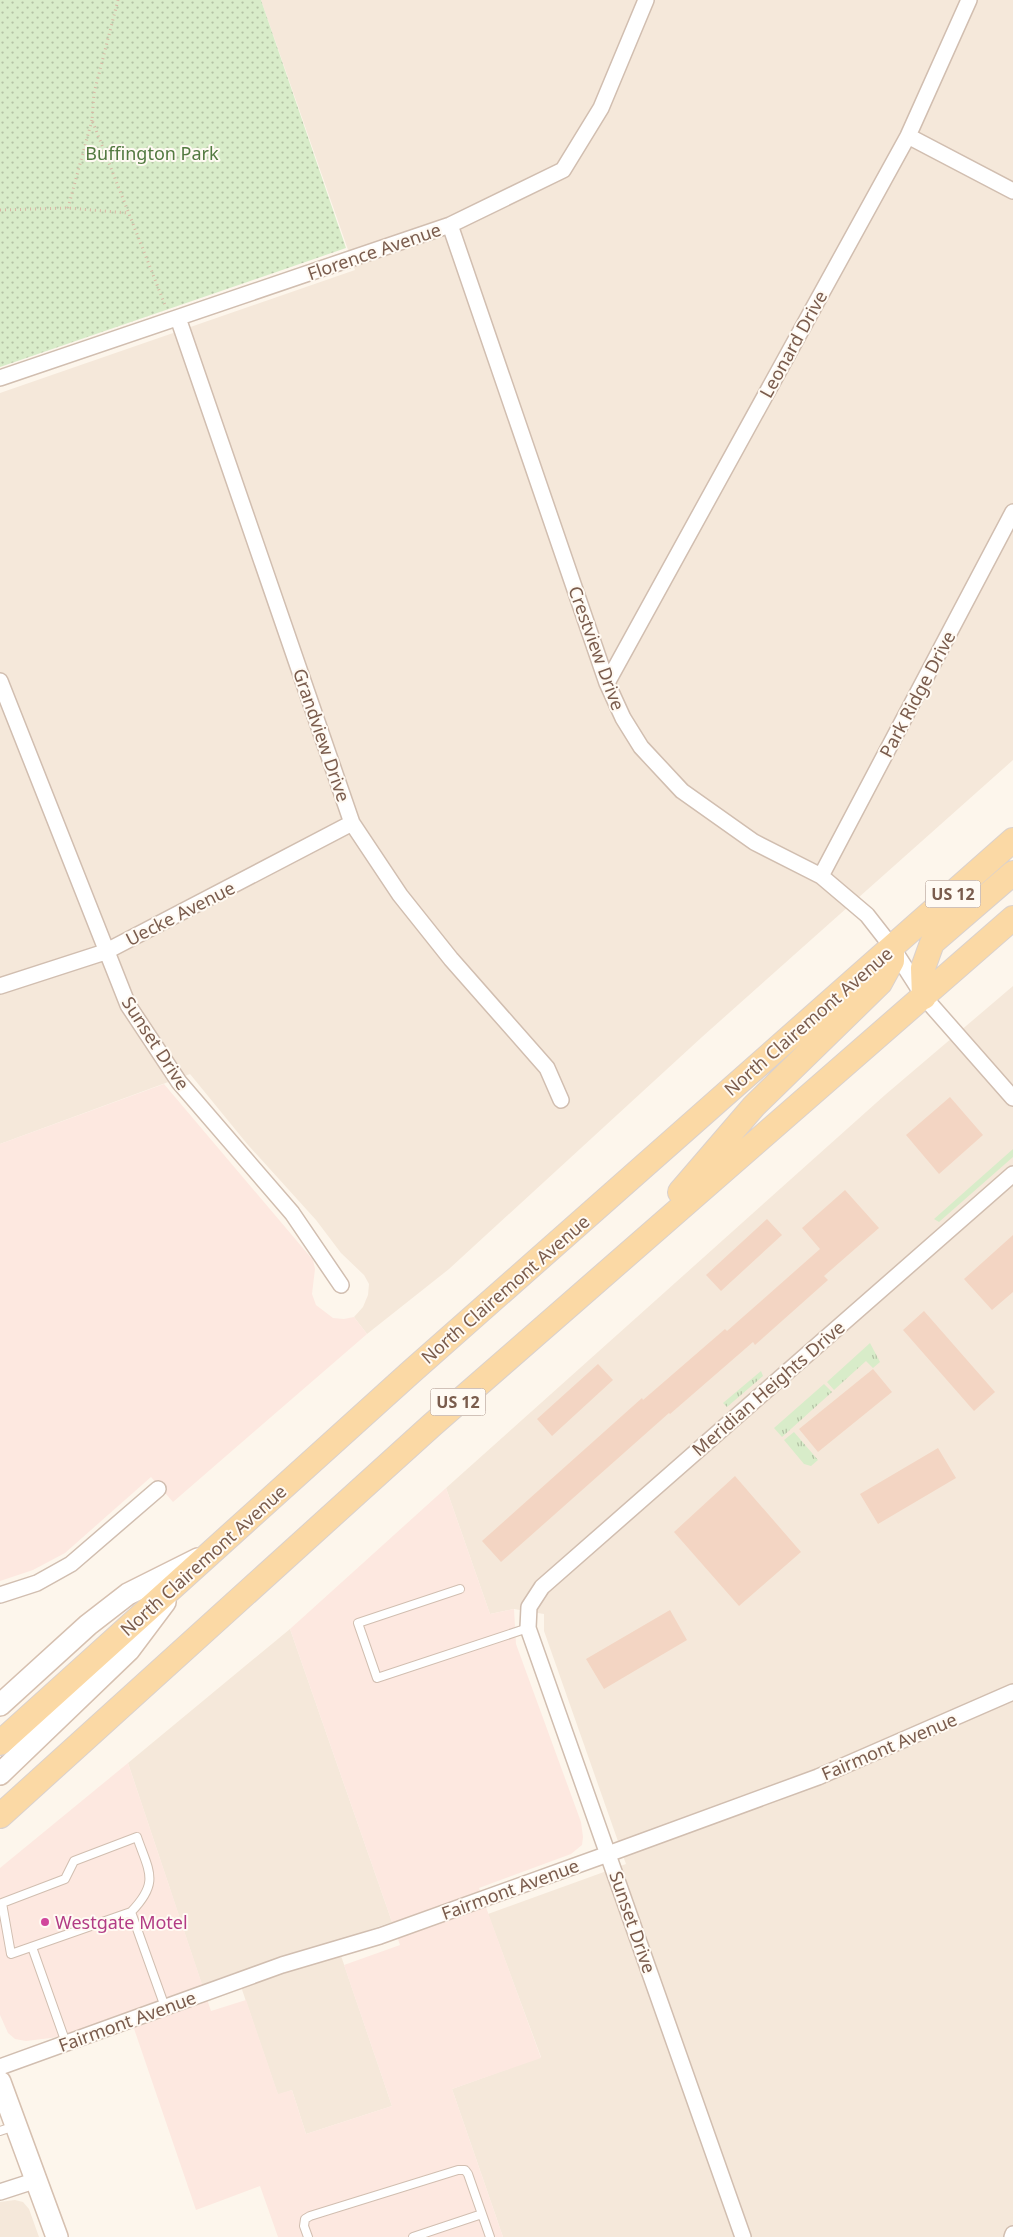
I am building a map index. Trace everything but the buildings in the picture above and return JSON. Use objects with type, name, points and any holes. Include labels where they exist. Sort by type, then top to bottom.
[{"type":"main road","name":"North Clairemont Avenue","points":[[0,1743],[411,1372],[1013,840]]},
{"type":"main road","points":[[924,997],[924,968],[932,943],[1013,872]]},
{"type":"main road","name":"US 12","points":[[0,1816],[432,1425],[642,1239],[924,997],[1013,918]]},
{"type":"main road","points":[[642,1239],[713,1152],[754,1106],[880,983],[892,961],[892,947]]},
{"type":"main road","points":[[0,1705],[88,1626],[128,1594],[212,1552]]},
{"type":"main road","points":[[0,1774],[129,1650],[185,1576]]},
{"type":"main road","points":[[0,2082],[8,2128],[37,2180],[57,2237]]},
{"type":"street","name":"Florence Avenue","points":[[0,378],[450,225],[564,170],[601,108],[646,0]]},
{"type":"street","name":"Leonard Drive","points":[[607,683],[908,136],[969,0]]},
{"type":"street","points":[[908,136],[1013,191]]},
{"type":"street","name":"Crestview Drive","points":[[450,225],[607,683],[623,718],[641,747],[682,791],[754,842],[821,876],[868,915],[892,947],[924,997],[1013,1098]]},
{"type":"street","name":"Grandview Drive","points":[[174,320],[352,824],[412,909],[452,959],[547,1068],[561,1100]]},
{"type":"street","name":"Park Ridge Drive","points":[[821,876],[1013,512]]},
{"type":"street","name":"Sunset Drive","points":[[0,680],[105,952],[128,1005],[179,1082],[292,1213],[341,1284]]},
{"type":"street","name":"Uecke Avenue","points":[[0,986],[105,952],[352,824]]},
{"type":"street","name":"Meridian Heights Drive","points":[[529,1607],[542,1587],[1013,1174]]},
{"type":"street","points":[[0,1595],[37,1583],[71,1564],[158,1489]]},
{"type":"street","name":"Sunset Drive","points":[[529,1607],[528,1628],[743,2237]]},
{"type":"street","name":"Fairmont Avenue","points":[[0,2067],[282,1965],[380,1936],[818,1777],[1013,1692]]},
{"type":"street","points":[[0,2192],[37,2180]]},
{"type":"lane","points":[[460,1589],[358,1623],[377,1678],[528,1628]]},
{"type":"lane","points":[[137,1837],[151,1877],[146,1897],[131,1912],[32,1947],[11,1954],[2,1903],[65,1879],[74,1861],[137,1837]]},
{"type":"lane","points":[[131,1912],[165,2008]]},
{"type":"lane","points":[[32,1947],[66,2043]]},
{"type":"lane","points":[[308,2237],[304,2226],[305,2219],[310,2216],[458,2170],[465,2170],[468,2174],[490,2237]]},
{"type":"lane","points":[[413,2237],[482,2214]]},
{"type":"path","points":[[68,208],[92,120],[94,93],[118,0]]},
{"type":"path","points":[[92,120],[128,213],[174,320]]},
{"type":"path","points":[[0,210],[68,208],[128,213]]},
{"type":"shaded area","points":[[261,0],[1013,0],[1013,760],[702,1037],[449,1269],[367,1334],[354,1317],[363,1307],[368,1295],[369,1284],[364,1275],[341,1253],[316,1220],[248,1145],[190,1074],[0,1144],[0,393],[355,270]]},
{"type":"shaded area","points":[[1013,986],[1013,2237],[503,2237],[452,2089],[541,2057],[488,1914],[626,1864],[544,1631],[544,1614],[514,1609],[490,1614],[446,1488],[885,1095]]},
{"type":"shaded area","points":[[164,1084],[313,1260],[315,1269],[312,1294],[316,1305],[333,1318],[344,1319],[354,1317],[367,1334],[173,1502],[151,1477],[65,1553],[33,1570],[0,1581],[0,1144]]},
{"type":"shaded area","points":[[446,1488],[490,1614],[514,1609],[516,1644],[581,1822],[583,1837],[582,1845],[571,1854],[479,1888],[541,2058],[452,2089],[503,2237],[278,2237],[260,2186],[196,2210],[129,2014],[59,2037],[26,2041],[15,2039],[8,2033],[0,2015],[0,1868],[128,1763],[211,2011],[246,2000],[278,2094],[292,2090],[306,2134],[392,2106],[344,1965],[400,1945],[290,1629]]},
{"type":"shaded area","points":[[290,1629],[392,1922],[336,1941],[392,2106],[306,2134],[292,2090],[278,2095],[236,1972],[202,1985],[128,1763]]},
{"type":"shaded area","points":[[15,2200],[23,2202],[29,2209],[39,2237],[0,2237],[0,2202]]},
{"type":"green space","name":"Buffington Park","points":[[0,0],[261,0],[346,248],[0,367]]},
{"type":"green space","points":[[1013,1149],[1013,1157],[939,1222],[934,1219]]},
{"type":"green space","points":[[870,1343],[880,1362],[873,1368],[866,1361],[834,1390],[827,1382]]},
{"type":"green space","points":[[761,1371],[763,1376],[727,1407],[723,1403]]},
{"type":"green space","points":[[824,1384],[832,1392],[782,1437],[774,1428]]},
{"type":"green space","points":[[794,1432],[818,1460],[811,1466],[804,1464],[784,1440]]},
{"type":"place","name":"Westgate Motel","points":[[45,1922]]}]
